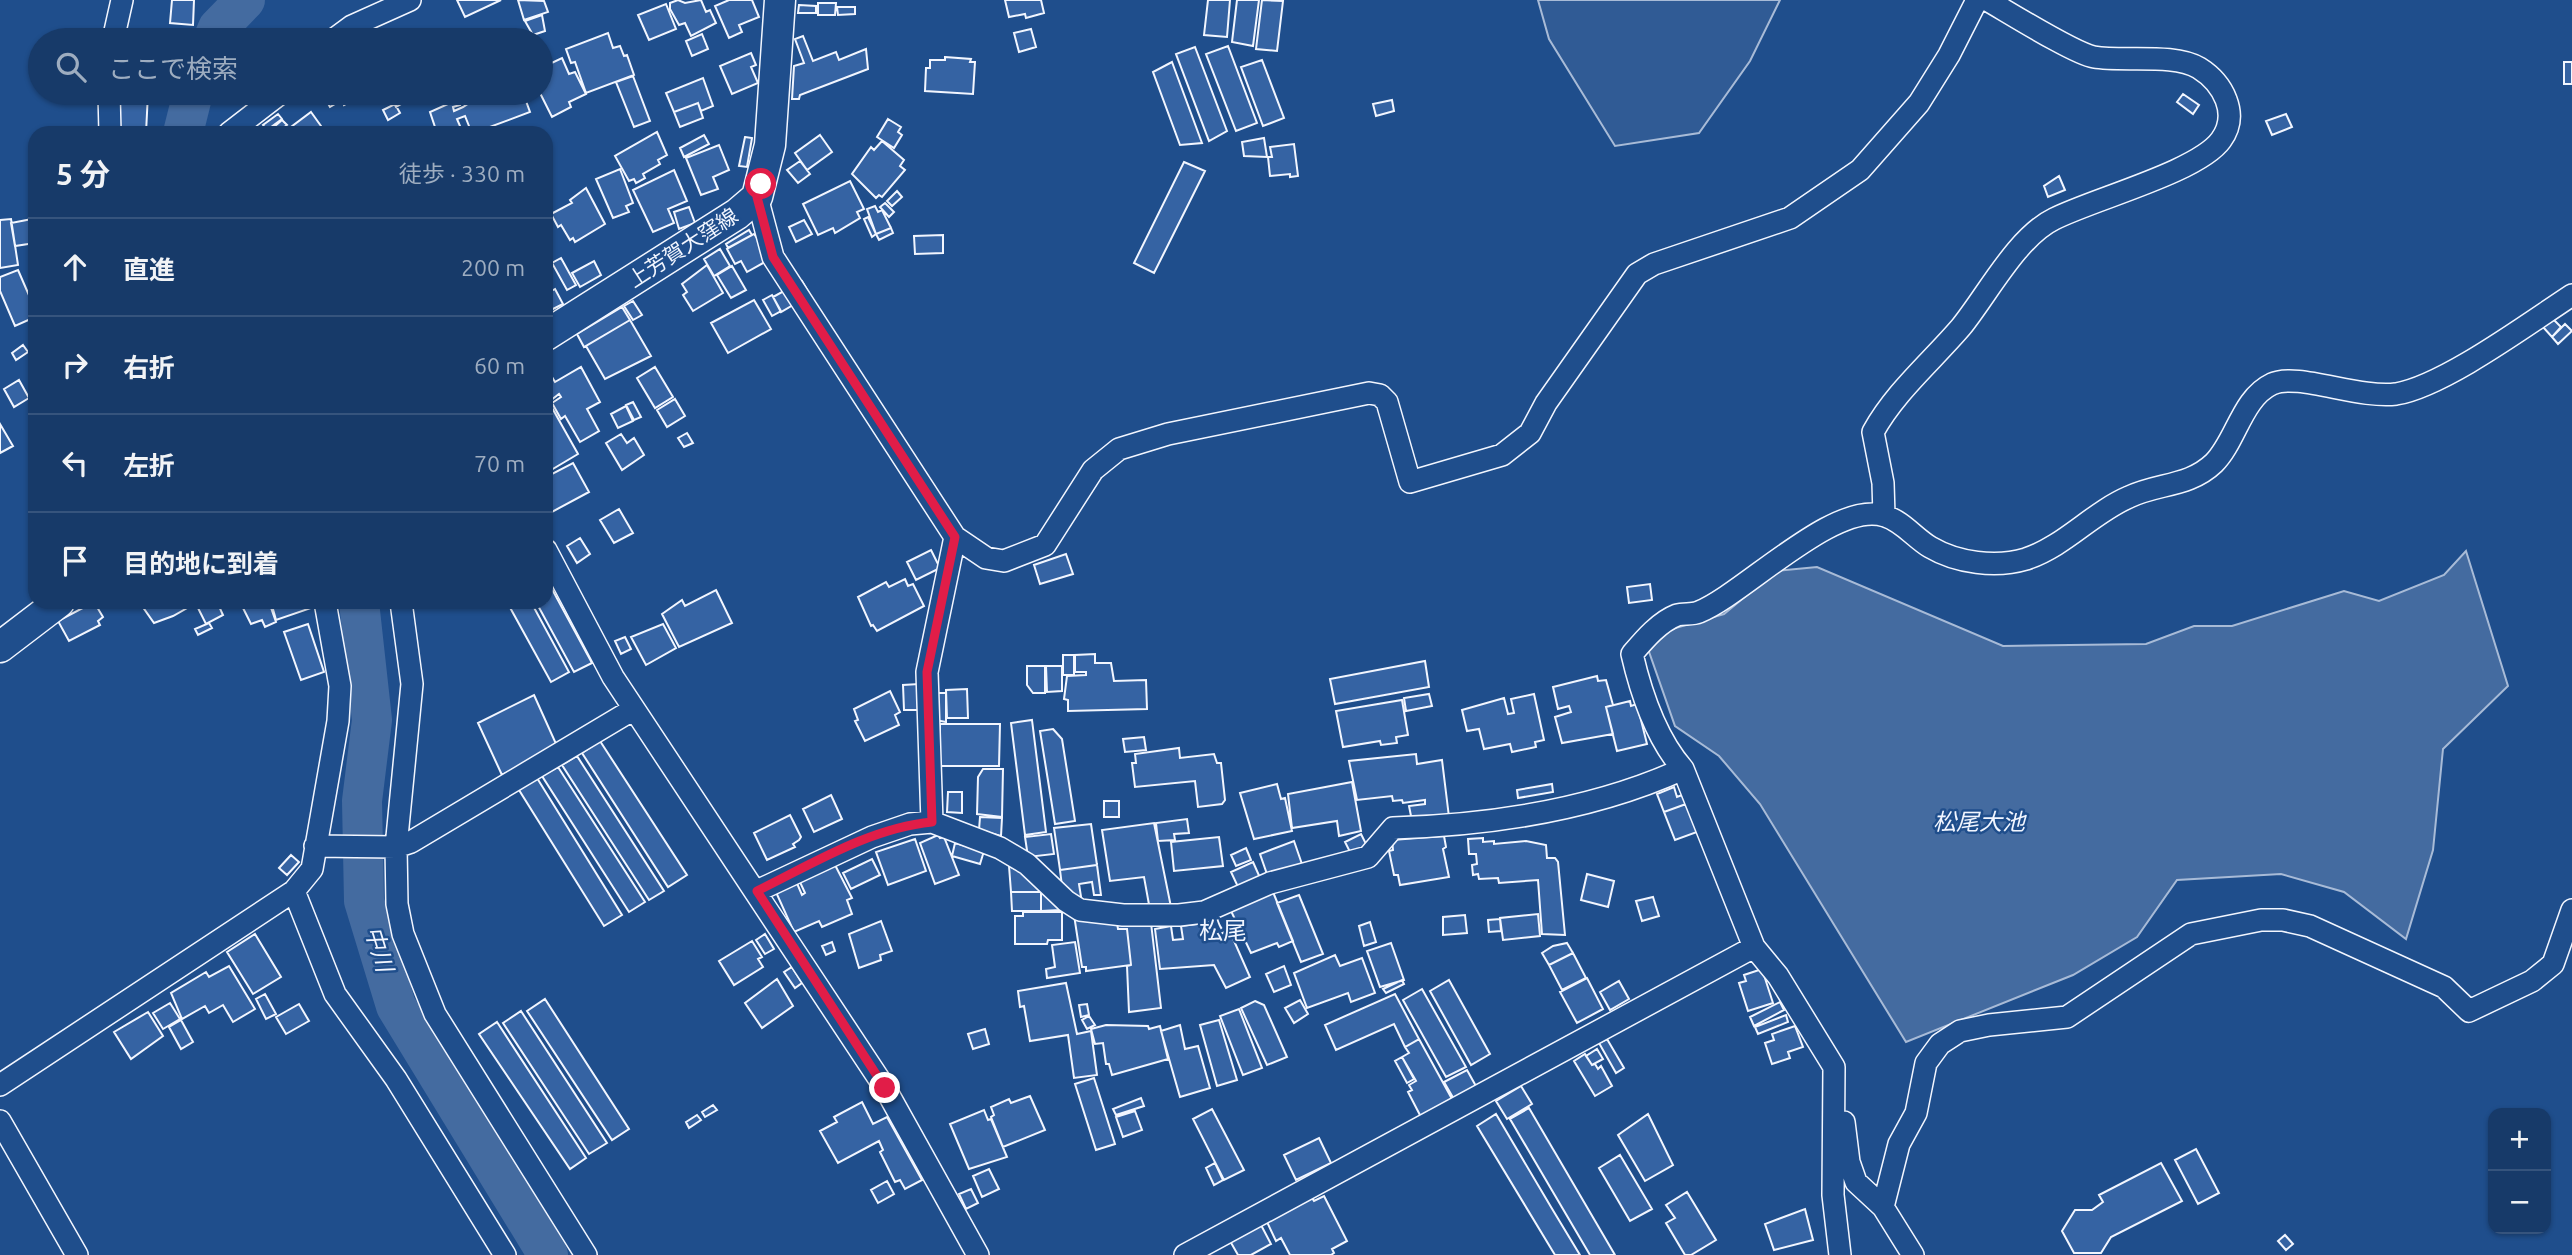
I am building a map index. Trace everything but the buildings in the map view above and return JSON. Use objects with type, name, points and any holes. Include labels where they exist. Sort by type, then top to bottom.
[{"type":"main road","name":"上芳賀大窪線","points":[[553,331],[714,229],[757,197],[770,145],[780,0]]},
{"type":"main road","points":[[0,647],[50,609]]},
{"type":"street","points":[[116,28],[122,0]]},
{"type":"street","points":[[349,28],[410,0]]},
{"type":"street","points":[[757,197],[773,257],[955,537],[986,558],[1004,561],[1045,545],[1093,471],[1119,449],[1168,433],[1369,393],[1380,395],[1387,402],[1410,482],[1502,455],[1530,433],[1546,402],[1637,274],[1654,264],[1790,218],[1860,170],[1919,103],[1949,55],[1977,0]]},
{"type":"street","points":[[1884,515],[1883,483],[1873,432],[1884,413],[1962,326],[2024,245],[2052,220],[2189,164],[2221,140],[2230,120],[2225,92],[2200,69],[2185,62],[2091,57],[1987,0]]},
{"type":"street","points":[[109,105],[110,126]]},
{"type":"street","points":[[238,126],[265,105]]},
{"type":"street","points":[[1840,1255],[1833,1195],[1836,1092],[1834,1068],[1777,976],[1754,947],[1683,769],[1670,754],[1658,727],[1632,654],[1652,632],[1677,615],[1698,612],[1788,550],[1858,516],[1884,515],[1931,547],[1974,562],[2022,560],[2043,552],[2109,506],[2133,495],[2186,482],[2214,462],[2255,398],[2269,385],[2294,380],[2356,394],[2396,394],[2422,385],[2476,356],[2572,295]]},
{"type":"street","points":[[932,822],[927,672],[955,537]]},
{"type":"street","points":[[553,563],[613,677],[885,1088],[978,1255]]},
{"type":"street","points":[[0,1085],[294,891],[312,869],[324,846],[338,721],[340,686],[327,609]]},
{"type":"street","points":[[402,609],[412,684],[390,846],[403,934],[435,1014],[586,1255]]},
{"type":"street","points":[[324,846],[390,846],[411,842],[634,709]]},
{"type":"street","points":[[757,891],[872,836],[910,824],[932,822],[1000,848],[1027,864],[1066,901],[1080,910],[1123,915],[1180,915],[1204,912],[1270,883],[1368,857],[1393,828],[1455,826],[1561,808],[1639,789],[1683,769]]},
{"type":"street","points":[[294,891],[335,993],[396,1079],[505,1255]]},
{"type":"street","points":[[1883,1207],[1899,1144],[1916,1113],[1926,1063],[1940,1044],[1961,1031],[2067,1017],[2191,934],[2261,920],[2283,920],[2310,926],[2386,958],[2444,987],[2469,1010],[2532,981],[2553,964],[2572,910]]},
{"type":"street","points":[[1185,1255],[1754,947]]},
{"type":"street","points":[[1836,1092],[1841,1101],[1849,1162],[1856,1182],[1883,1207],[1913,1255]]},
{"type":"street","points":[[0,1121],[77,1255]]},
{"type":"shaded area","points":[[1538,0],[1780,0],[1750,61],[1699,133],[1615,146],[1549,39]]},
{"type":"water","name":"松尾大池","points":[[2466,551],[2508,686],[2443,749],[2433,850],[2406,939],[2344,892],[2281,874],[2177,880],[2137,937],[2073,975],[1906,1042],[1760,804],[1719,756],[1675,726],[1647,646],[1665,631],[1724,614],[1776,571],[1817,567],[2003,646],[2146,644],[2194,626],[2232,626],[2344,591],[2379,601],[2444,575]]},
{"type":"waterway","name":"中川","points":[[218,28],[245,0]]},
{"type":"waterway","name":"中川","points":[[185,126],[190,105]]},
{"type":"waterway","name":"中川","points":[[360,609],[372,720],[362,801],[364,901],[396,1006],[548,1255]]},
{"type":"district","name":"松尾","points":[[1223,931]]},
{"type":"route","points":[[761,184],[757,197],[773,257],[784,270],[955,537],[927,672],[932,822],[910,824],[872,836],[757,891],[885,1088]]}]
